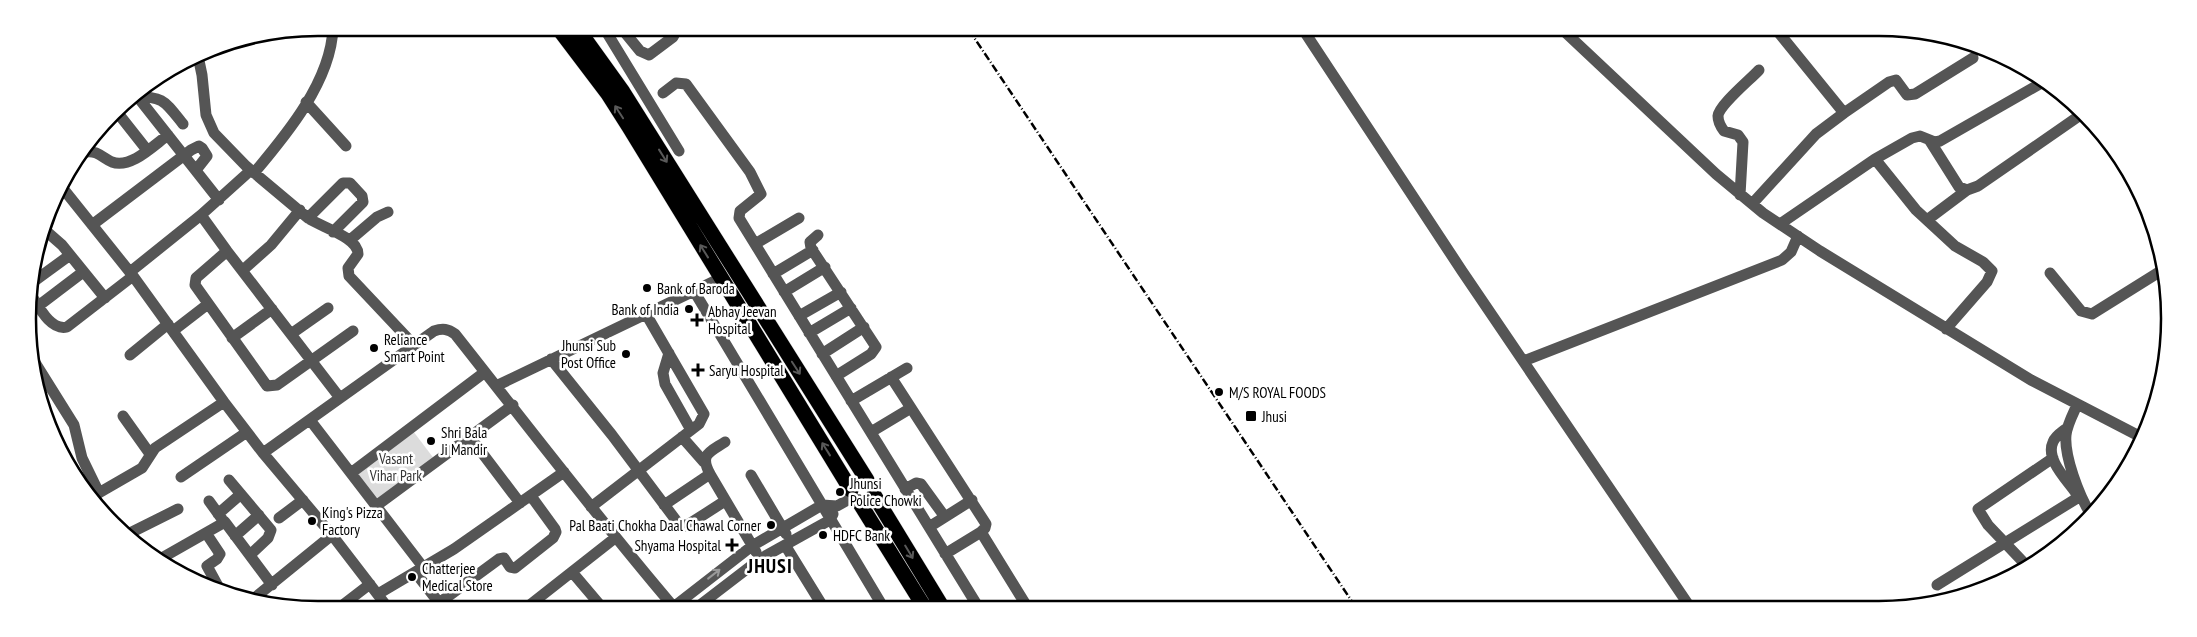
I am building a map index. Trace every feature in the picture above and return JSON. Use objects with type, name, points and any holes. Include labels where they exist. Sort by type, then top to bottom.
[{"type":"highway","points":[[564,36],[613,103],[920,601]]},
{"type":"highway","points":[[583,36],[623,92],[867,480],[873,484],[874,495],[939,601]]},
{"type":"highway","points":[[854,496],[856,481],[867,480]]},
{"type":"highway","points":[[854,496],[870,501],[874,495]]},
{"type":"street","points":[[36,311],[52,324],[62,328],[67,327],[105,298],[253,172],[275,147],[306,102],[329,58],[332,36]]},
{"type":"street","points":[[609,36],[679,151]]},
{"type":"street","points":[[628,36],[640,51],[649,55],[674,36]]},
{"type":"street","points":[[1307,36],[1686,601]]},
{"type":"street","points":[[1569,36],[1740,195],[1780,224],[1946,329],[2031,380],[2136,435]]},
{"type":"street","points":[[1782,36],[1844,113]]},
{"type":"street","points":[[1752,204],[1809,141],[1844,113],[1893,80],[1899,81],[1905,92],[1910,96],[1973,58]]},
{"type":"street","points":[[199,63],[209,125],[225,146],[304,214],[350,240],[358,251],[348,268],[349,276],[414,345]]},
{"type":"street","points":[[1740,195],[1743,142],[1738,134],[1724,131],[1718,114],[1759,70]]},
{"type":"street","points":[[663,93],[676,83],[686,84],[750,172],[761,194],[742,208],[738,214],[974,601]]},
{"type":"street","points":[[1780,224],[1875,159],[1916,136],[1935,142],[1947,137],[2037,85]]},
{"type":"street","points":[[145,97],[164,100],[183,124]]},
{"type":"street","points":[[139,101],[219,200]]},
{"type":"street","points":[[306,102],[346,146]]},
{"type":"street","points":[[121,117],[147,150]]},
{"type":"street","points":[[1927,220],[1966,190],[1978,186],[2077,118]]},
{"type":"street","points":[[91,152],[95,152],[112,162],[129,162],[168,135]]},
{"type":"street","points":[[1930,140],[1959,187],[1966,190]]},
{"type":"street","points":[[92,225],[195,147],[202,148],[207,156],[196,170]]},
{"type":"street","points":[[1875,159],[1911,205],[1956,246],[1984,262],[1992,271],[1987,282],[1946,329]]},
{"type":"street","points":[[243,270],[304,214],[343,183],[350,183],[362,196],[363,202],[333,232]]},
{"type":"street","points":[[66,192],[131,274],[247,432],[332,535],[383,601]]},
{"type":"street","points":[[350,240],[377,217],[388,212]]},
{"type":"street","points":[[202,215],[227,251],[340,398]]},
{"type":"street","points":[[755,244],[799,218]]},
{"type":"street","points":[[50,233],[105,298]]},
{"type":"street","points":[[818,235],[810,242],[813,250],[875,344],[875,350],[836,376]]},
{"type":"street","points":[[1524,362],[1782,260],[1792,252],[1798,236]]},
{"type":"street","points":[[773,274],[813,250]]},
{"type":"street","points":[[227,251],[196,278],[195,285],[268,386],[277,385],[353,331]]},
{"type":"street","points":[[40,277],[70,255]]},
{"type":"street","points":[[784,292],[825,268]]},
{"type":"street","points":[[37,307],[83,272]]},
{"type":"street","points":[[2050,273],[2081,311],[2092,314],[2157,274]]},
{"type":"street","points":[[496,386],[721,278]]},
{"type":"street","points":[[694,292],[880,601]]},
{"type":"street","points":[[799,316],[841,292]]},
{"type":"street","points":[[130,355],[208,304]]},
{"type":"street","points":[[291,334],[328,308]]},
{"type":"street","points":[[809,333],[852,308]]},
{"type":"street","points":[[232,338],[272,309]]},
{"type":"street","points":[[591,507],[703,419],[704,410],[646,314]]},
{"type":"street","points":[[822,354],[864,327]]},
{"type":"street","points":[[264,453],[434,331],[442,328],[449,330],[455,334],[513,405],[615,538],[669,601]]},
{"type":"street","points":[[669,353],[663,373],[665,384],[687,433],[760,559]]},
{"type":"street","points":[[552,359],[678,524],[682,526],[690,524],[725,501]]},
{"type":"street","points":[[851,401],[907,368]]},
{"type":"street","points":[[351,473],[485,372]]},
{"type":"street","points":[[42,374],[74,425],[91,485]]},
{"type":"street","points":[[891,377],[986,524],[986,528],[981,532],[945,554]]},
{"type":"street","points":[[98,494],[142,468],[155,448],[224,402]]},
{"type":"street","points":[[376,506],[513,405]]},
{"type":"street","points":[[2077,405],[2067,428],[2053,441],[2052,452],[2053,458],[2085,506]]},
{"type":"street","points":[[871,432],[911,408]]},
{"type":"street","points":[[123,416],[150,454]]},
{"type":"street","points":[[310,420],[376,506],[419,569],[438,601]]},
{"type":"street","points":[[2067,428],[2068,450],[2075,480],[2085,506]]},
{"type":"street","points":[[180,477],[247,432]]},
{"type":"street","points":[[470,437],[520,503]]},
{"type":"street","points":[[704,462],[708,454],[725,442]]},
{"type":"street","points":[[2022,561],[1988,525],[1978,509],[2053,458]]},
{"type":"street","points":[[378,594],[454,549],[564,472]]},
{"type":"street","points":[[664,505],[710,474]]},
{"type":"street","points":[[751,475],[782,528],[788,543],[820,601]]},
{"type":"street","points":[[229,480],[268,526],[270,534],[250,555]]},
{"type":"street","points":[[905,489],[921,484],[945,517]]},
{"type":"street","points":[[166,556],[206,533],[222,518],[241,494]]},
{"type":"street","points":[[442,601],[500,559],[504,558],[510,567],[515,568],[553,538],[556,532],[555,529],[530,496]]},
{"type":"street","points":[[705,601],[760,559],[830,520],[837,506],[854,496]]},
{"type":"street","points":[[279,518],[303,500]]},
{"type":"street","points":[[929,527],[972,500]]},
{"type":"street","points":[[209,501],[272,585]]},
{"type":"street","points":[[681,601],[752,546],[822,505],[837,506]]},
{"type":"street","points":[[1937,585],[2005,543],[2085,506]]},
{"type":"street","points":[[133,532],[178,509]]},
{"type":"street","points":[[236,536],[258,515]]},
{"type":"street","points":[[981,532],[1024,601]]},
{"type":"street","points":[[206,533],[220,554],[218,559],[208,566],[213,580]]},
{"type":"street","points":[[260,594],[332,535]]},
{"type":"street","points":[[539,601],[615,538]]},
{"type":"street","points":[[572,572],[597,601]]},
{"type":"street","points":[[348,601],[370,584]]},
{"type":"green space","name":"Vasant Vihar Park","points":[[413,431],[435,460],[378,502],[356,473]]},
{"type":"railway","points":[[973,36],[1352,601]]},
{"type":"place","name":"Bank of Baroda","points":[[647,288]]},
{"type":"place","name":"Bank of India","points":[[689,309]]},
{"type":"place","name":"Abhay Jeevan Hospital","points":[[697,320]]},
{"type":"place","name":"Reliance Smart Point","points":[[374,348]]},
{"type":"place","name":"Jhunsi Sub Post Office","points":[[626,354]]},
{"type":"place","name":"Saryu Hospital","points":[[698,370]]},
{"type":"place","name":"M/S ROYAL FOODS","points":[[1219,392]]},
{"type":"place","name":"Jhusi","points":[[1251,416]]},
{"type":"place","name":"Shri Bala Ji Mandir","points":[[431,441]]},
{"type":"place","name":"Jhunsi Police Chowki","points":[[840,492]]},
{"type":"place","name":"King's Pizza Factory","points":[[312,521]]},
{"type":"place","name":"Pal Baati Chokha Daal Chawal Corner","points":[[771,525]]},
{"type":"place","name":"HDFC Bank","points":[[823,535]]},
{"type":"place","name":"Shyama Hospital","points":[[732,545]]},
{"type":"place","name":"Chatterjee Medical Store","points":[[412,577]]},
{"type":"district","name":"JHUSI","points":[[770,566]]}]
